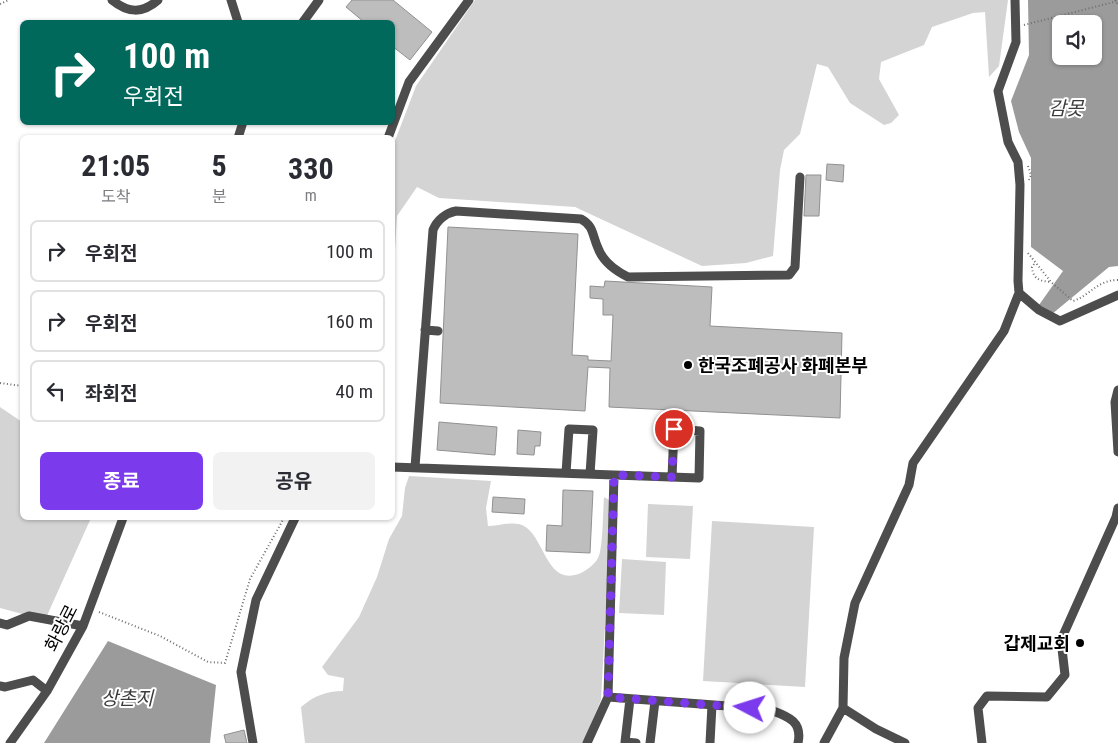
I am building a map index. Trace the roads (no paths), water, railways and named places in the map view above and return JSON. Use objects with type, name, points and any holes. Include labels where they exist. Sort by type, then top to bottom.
[{"type":"street","points":[[112,0],[122,8],[139,11],[150,7],[158,0]]},
{"type":"street","points":[[231,0],[237,20]]},
{"type":"street","points":[[304,20],[319,0]]},
{"type":"street","points":[[395,116],[409,82],[469,0]]},
{"type":"street","points":[[824,743],[843,708],[844,658],[855,603],[909,485],[914,464],[1004,331],[1019,293],[1020,185],[1018,162],[1008,142],[998,91],[1016,42],[1015,0]]},
{"type":"street","points":[[415,468],[433,230],[435,225],[448,213],[456,211],[581,219],[589,223],[594,232],[598,248],[604,258],[616,270],[628,278],[789,275],[795,267],[800,177]]},
{"type":"street","points":[[1019,293],[1039,310],[1060,321],[1118,295]]},
{"type":"street","points":[[425,330],[438,331]]},
{"type":"street","points":[[1118,390],[1115,402],[1118,452]]},
{"type":"street","points":[[566,473],[569,428],[593,430],[590,474]]},
{"type":"street","points":[[395,467],[699,478],[700,431],[674,429],[672,477]]},
{"type":"street","points":[[587,743],[608,697],[614,475]]},
{"type":"street","points":[[981,743],[978,708],[987,696],[1047,697],[1065,674],[1061,640],[1116,517],[1118,508]]},
{"type":"street","name":"화랑로","points":[[10,743],[47,690],[83,626],[122,520]]},
{"type":"street","points":[[252,743],[241,672],[256,600],[294,520]]},
{"type":"street","points":[[0,623],[7,625],[29,616],[83,626]]},
{"type":"street","points":[[0,686],[6,687],[33,680],[47,690]]},
{"type":"street","points":[[608,697],[768,709],[785,716],[798,727],[800,734],[798,743]]},
{"type":"street","points":[[630,699],[625,742],[636,743]]},
{"type":"street","points":[[650,743],[655,701]]},
{"type":"street","points":[[710,743],[712,705]]},
{"type":"street","points":[[843,708],[876,729],[905,743]]},
{"type":"water","name":"감못","points":[[1028,0],[1118,0],[1118,266],[1109,267],[1052,314],[1039,305],[1063,271],[1031,247],[1031,158],[1019,132],[1011,101],[1029,55]]},
{"type":"water","name":"상촌지","points":[[108,641],[216,685],[210,743],[44,743]]},
{"type":"place","name":"한국조폐공사 화폐본부","points":[[688,365]]},
{"type":"place","name":"갑제교회","points":[[1080,643]]}]
